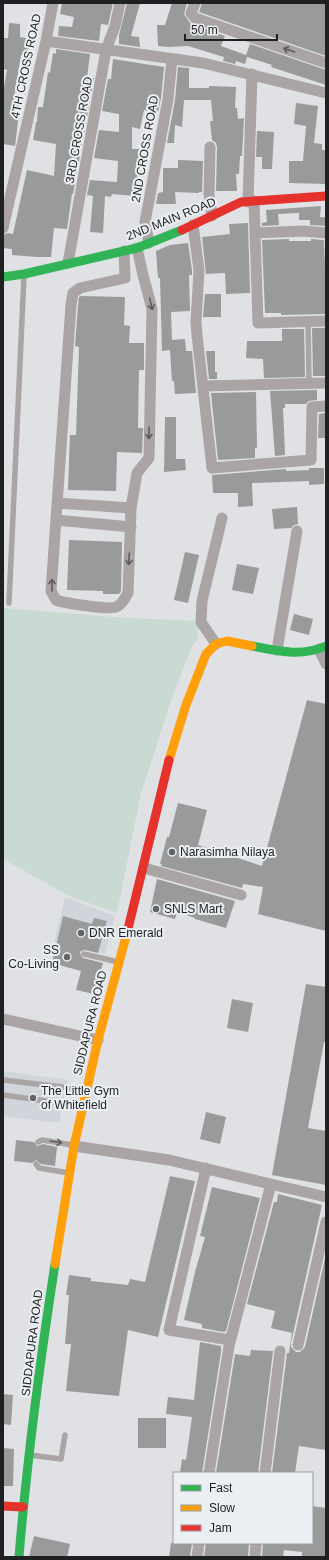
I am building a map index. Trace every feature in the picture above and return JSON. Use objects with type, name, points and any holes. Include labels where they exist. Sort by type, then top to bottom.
[{"type":"street","name":"4TH CROSS ROAD","points":[[3,228],[46,41],[53,3]]},
{"type":"street","name":"3RD CROSS ROAD","points":[[68,263],[106,50],[115,26],[120,3]]},
{"type":"street","points":[[195,3],[192,13],[195,18],[326,63]]},
{"type":"street","points":[[46,41],[203,63],[326,93]]},
{"type":"street","name":"2ND CROSS ROAD","points":[[149,243],[145,222],[168,99],[172,59]]},
{"type":"street","points":[[252,74],[251,202],[255,233],[258,323],[326,321]]},
{"type":"street","points":[[210,146],[209,194],[212,216]]},
{"type":"street","name":"2ND MAIN ROAD","points":[[3,277],[24,274],[137,248],[194,225],[241,202],[326,196]]},
{"type":"street","points":[[194,225],[199,270],[196,322],[212,468],[311,460],[312,407],[326,406]]},
{"type":"street","points":[[255,233],[304,231],[326,233]]},
{"type":"street","points":[[124,250],[125,278],[80,288],[73,293],[51,591],[56,600],[66,603],[115,608],[122,603],[128,593],[132,508],[137,473],[149,458],[152,309],[137,248]]},
{"type":"street","points":[[203,386],[326,383]]},
{"type":"street","points":[[57,503],[132,508]]},
{"type":"street","points":[[222,518],[202,601],[201,622],[216,644],[227,641],[289,653],[323,647],[326,664]]},
{"type":"street","points":[[56,520],[131,526]]},
{"type":"street","points":[[277,650],[297,531]]},
{"type":"street","name":"SIDDAPURA ROAD","points":[[19,1557],[23,1507],[48,1308],[74,1146],[85,1092],[118,962],[131,919],[172,751],[186,705],[206,654],[216,644]]},
{"type":"street","points":[[144,868],[241,896]]},
{"type":"street","points":[[3,1019],[98,1040]]},
{"type":"street","points":[[74,1146],[169,1160],[326,1197]]},
{"type":"street","points":[[206,1168],[169,1330],[230,1340]]},
{"type":"street","points":[[209,1472],[230,1340],[271,1184]]},
{"type":"street","points":[[298,1345],[326,1222]]},
{"type":"street","points":[[265,1472],[280,1351]]},
{"type":"street","points":[[3,1506],[23,1507]]},
{"type":"street","points":[[196,1557],[199,1544]]},
{"type":"street","points":[[255,1557],[256,1544]]},
{"type":"lane","points":[[9,603],[24,274]]},
{"type":"lane","points":[[308,322],[310,383]]},
{"type":"lane","points":[[84,954],[118,962]]},
{"type":"lane","points":[[3,1080],[62,1087],[85,1092]]},
{"type":"lane","points":[[3,1094],[82,1108]]},
{"type":"lane","points":[[38,1142],[42,1140],[74,1146]]},
{"type":"lane","points":[[36,1164],[39,1168],[70,1173]]},
{"type":"lane","points":[[30,1455],[61,1459],[65,1435]]},
{"type":"shaded area","points":[[65,897],[115,916],[105,954],[54,942]]},
{"type":"shaded area","name":"The Little Gym of Whitefield","points":[[3,1071],[68,1080],[59,1123],[3,1116]]},
{"type":"green space","points":[[3,608],[126,618],[199,621],[197,640],[192,646],[173,695],[141,793],[117,913],[67,895],[3,859]]},
{"type":"building","points":[[62,3],[113,3],[108,25],[101,24],[99,41],[58,36],[59,26],[72,27],[74,17],[60,14]]},
{"type":"building","points":[[127,3],[140,3],[131,36],[139,37],[140,47],[119,44],[119,35]]},
{"type":"building","points":[[172,3],[187,3],[184,14],[190,23],[225,36],[221,46],[246,55],[250,44],[326,70],[326,85],[271,67],[272,65],[247,57],[245,64],[236,61],[235,64],[223,61],[224,57],[188,46],[158,46],[157,25],[165,25]]},
{"type":"building","points":[[202,3],[326,3],[326,56],[199,12]]},
{"type":"building","points":[[9,23],[20,24],[20,37],[30,39],[27,56],[21,55],[13,104],[20,105],[15,146],[3,144],[3,93],[7,70],[3,69],[3,38],[8,38]]},
{"type":"building","points":[[56,49],[90,54],[87,78],[94,78],[72,194],[67,229],[54,228],[51,257],[12,255],[12,249],[3,248],[3,235],[8,233],[13,234],[27,170],[54,176],[56,144],[33,140],[37,122],[38,107],[43,107],[48,72],[50,73],[53,53],[56,54]]},
{"type":"building","points":[[113,59],[164,67],[161,98],[158,112],[144,110],[140,129],[132,127],[132,149],[140,149],[135,196],[112,194],[111,197],[105,196],[103,233],[90,232],[93,196],[87,195],[90,180],[117,182],[118,161],[94,158],[99,130],[119,132],[119,114],[102,111],[108,79],[111,79]]},
{"type":"building","points":[[178,67],[189,68],[189,88],[209,88],[209,86],[236,87],[235,108],[237,108],[238,119],[244,118],[242,156],[240,156],[239,174],[236,174],[237,191],[216,191],[217,147],[216,143],[212,140],[210,121],[213,121],[211,100],[184,100],[182,127],[175,125],[174,143],[167,143],[175,100]]},
{"type":"building","points":[[296,103],[318,106],[314,143],[322,144],[322,150],[326,150],[326,184],[289,183],[289,161],[303,161],[306,126],[294,124]]},
{"type":"building","points":[[257,131],[274,132],[272,169],[262,169],[262,157],[256,157]]},
{"type":"building","points":[[178,160],[203,161],[202,192],[175,192],[176,204],[156,204],[158,193],[163,192],[163,168],[178,168]]},
{"type":"building","points":[[321,206],[320,217],[326,217],[326,226],[310,225],[310,220],[299,220],[299,213],[278,214],[279,225],[262,226],[262,223],[267,222],[266,210]]},
{"type":"building","points":[[248,223],[250,293],[226,294],[225,273],[206,274],[202,237],[230,234],[229,224]]},
{"type":"building","points":[[289,239],[289,241],[311,241],[311,239],[324,240],[326,266],[326,314],[281,315],[281,313],[265,313],[262,240]]},
{"type":"building","points":[[188,243],[192,270],[192,275],[189,275],[190,311],[171,312],[172,340],[185,339],[186,351],[192,351],[196,393],[175,394],[174,381],[172,381],[170,350],[162,351],[160,278],[158,278],[156,251],[170,245]]},
{"type":"building","points":[[205,294],[221,294],[221,317],[203,317]]},
{"type":"building","points":[[79,297],[125,297],[124,325],[130,326],[129,343],[144,343],[144,370],[139,370],[138,428],[143,428],[142,453],[117,452],[116,491],[68,490],[70,435],[76,435],[79,347],[75,346]]},
{"type":"building","points":[[312,328],[325,328],[326,376],[313,376]]},
{"type":"building","points":[[282,329],[304,329],[305,377],[264,378],[263,359],[246,358],[247,341],[282,341]]},
{"type":"building","points":[[206,351],[215,351],[215,372],[217,372],[217,379],[209,379]]},
{"type":"building","points":[[317,390],[317,400],[309,401],[306,404],[285,404],[285,408],[283,408],[285,455],[275,456],[270,391]]},
{"type":"building","points":[[256,392],[257,448],[255,448],[255,458],[218,460],[211,393]]},
{"type":"building","points":[[326,413],[326,438],[318,438],[319,414]]},
{"type":"building","points":[[165,417],[176,417],[176,459],[185,459],[186,470],[164,472]]},
{"type":"building","points":[[309,468],[324,468],[324,484],[309,485],[309,481],[252,483],[253,506],[238,507],[238,493],[213,493],[212,475],[286,469],[286,471],[309,470]]},
{"type":"building","points":[[297,507],[298,524],[291,528],[274,529],[272,509]]},
{"type":"building","points":[[69,540],[122,542],[121,591],[119,594],[103,594],[103,591],[67,590]]},
{"type":"building","points":[[185,552],[199,555],[188,603],[174,600]]},
{"type":"building","points":[[237,564],[259,568],[253,594],[232,590]]},
{"type":"building","points":[[294,614],[313,619],[309,635],[290,630]]},
{"type":"building","points":[[307,700],[326,704],[326,931],[258,914],[263,887],[243,884],[242,888],[161,866],[162,864],[160,864],[178,803],[207,810],[198,845],[262,866]]},
{"type":"building","points":[[157,879],[235,901],[226,928],[177,912],[175,919],[150,912]]},
{"type":"building","points":[[63,916],[92,924],[94,918],[107,921],[98,953],[85,950],[81,951],[80,953],[83,958],[103,963],[94,994],[76,990],[81,971],[52,963]]},
{"type":"building","points":[[306,984],[326,987],[326,1042],[324,1042],[308,1128],[326,1131],[326,1185],[272,1175]]},
{"type":"building","points":[[232,999],[253,1003],[248,1032],[227,1028]]},
{"type":"building","points":[[206,1112],[226,1117],[220,1144],[200,1139]]},
{"type":"building","points":[[16,1140],[34,1142],[37,1146],[43,1144],[57,1147],[55,1166],[41,1164],[36,1160],[32,1163],[14,1161]]},
{"type":"building","points":[[170,1176],[195,1181],[158,1337],[128,1330],[119,1396],[66,1391],[71,1344],[65,1344],[69,1295],[66,1295],[69,1275],[91,1278],[91,1281],[128,1285],[130,1279],[145,1282]]},
{"type":"building","points":[[212,1187],[260,1198],[226,1331],[223,1332],[202,1328],[202,1324],[184,1320],[205,1237],[200,1236]]},
{"type":"building","points":[[278,1194],[322,1205],[291,1343],[291,1347],[296,1352],[300,1352],[305,1347],[326,1254],[326,1450],[299,1446],[295,1472],[272,1472],[287,1353],[289,1353],[292,1333],[271,1328],[275,1311],[247,1304],[274,1202],[277,1202]]},
{"type":"building","points":[[200,1342],[221,1346],[202,1472],[180,1472],[182,1459],[186,1460],[192,1417],[166,1414],[168,1397],[194,1400]]},
{"type":"building","points":[[251,1350],[273,1351],[258,1472],[216,1472],[235,1354],[250,1356]]},
{"type":"building","points":[[3,1394],[13,1395],[11,1425],[3,1424]]},
{"type":"building","points":[[138,1418],[166,1418],[166,1448],[138,1448]]},
{"type":"building","points":[[3,1448],[14,1449],[13,1486],[3,1486]]},
{"type":"building","points":[[313,1506],[326,1508],[326,1557],[302,1557],[302,1552],[284,1550],[283,1557],[262,1557],[263,1544],[313,1544]]},
{"type":"building","points":[[34,1536],[70,1544],[67,1557],[29,1557]]},
{"type":"building","points":[[171,1543],[192,1544],[190,1557],[169,1557]]},
{"type":"building","points":[[206,1544],[249,1544],[248,1557],[204,1557]]},
{"type":"traffic: fast","points":[[3,277],[24,274],[137,248],[182,230]]},
{"type":"traffic: fast","points":[[252,646],[289,652],[308,651],[326,646]]},
{"type":"traffic: fast","points":[[19,1557],[34,1410],[55,1264]]},
{"type":"traffic: slow","points":[[169,760],[186,705],[206,654],[216,644],[227,641],[252,646]]},
{"type":"traffic: slow","points":[[55,1264],[74,1146],[98,1040],[127,933]]},
{"type":"traffic: jam","points":[[182,230],[241,202],[326,196]]},
{"type":"traffic: jam","points":[[127,933],[169,760]]},
{"type":"traffic: jam","points":[[3,1506],[23,1507]]},
{"type":"place","name":"Narasimha Nilaya","points":[[172,852]]},
{"type":"place","name":"SNLS Mart","points":[[156,909]]},
{"type":"place","name":"DNR Emerald","points":[[81,933]]},
{"type":"place","name":"SS Co-Living","points":[[67,957]]},
{"type":"place","name":"The Little Gym of Whitefield","points":[[33,1098]]}]
